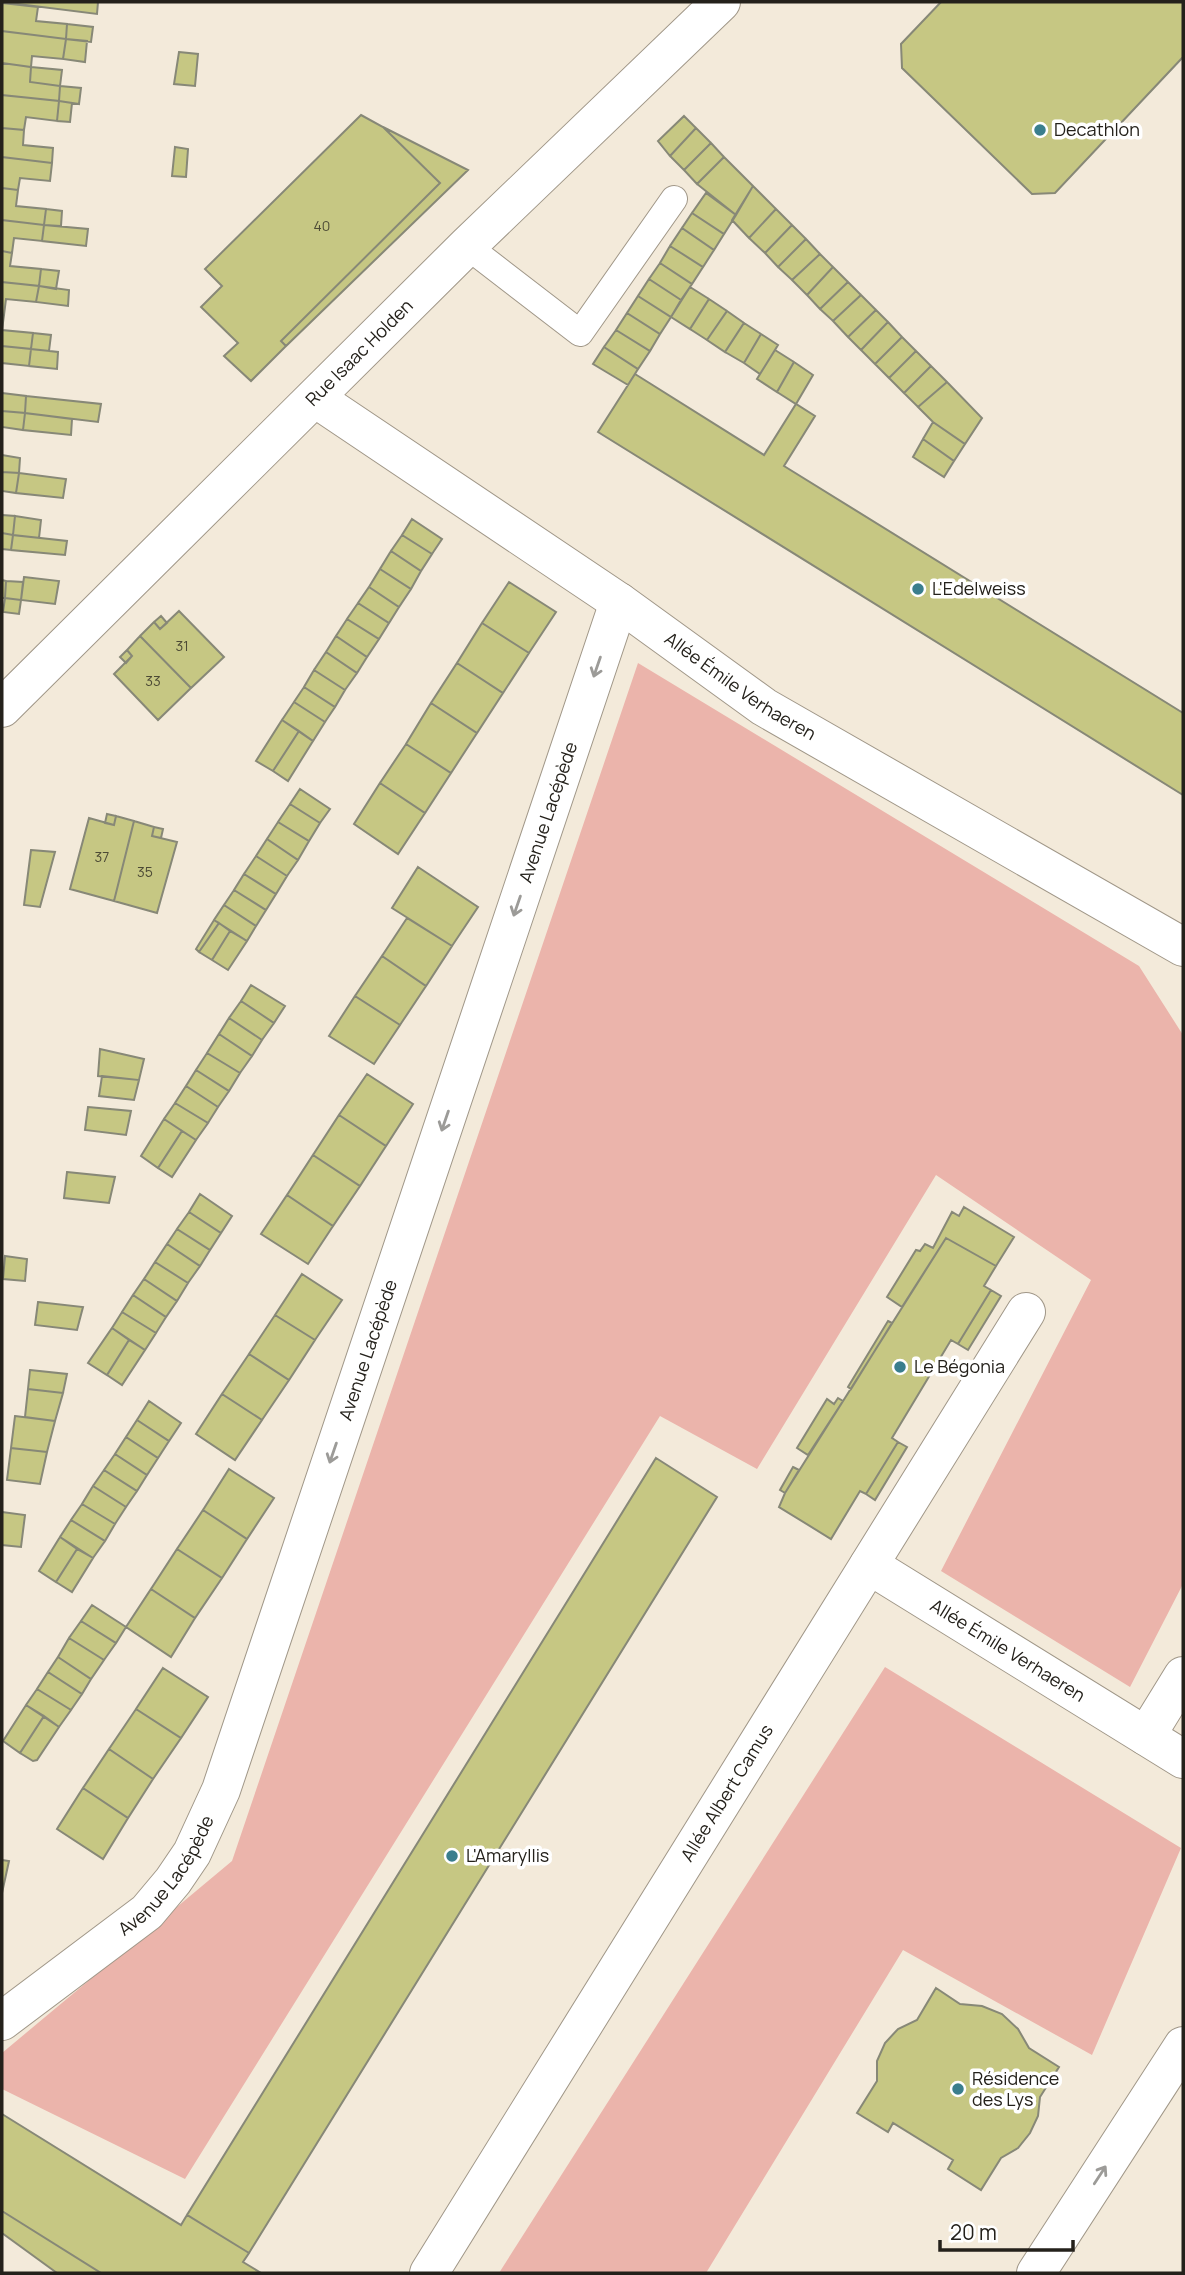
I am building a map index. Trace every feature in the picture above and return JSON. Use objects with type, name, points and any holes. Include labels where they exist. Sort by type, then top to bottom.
[{"type":"street","name":"Rue Isaac Holden","points":[[2,708],[467,246],[721,2]]},
{"type":"street","name":"Allée Émile Verhaeren","points":[[315,398],[619,602],[764,707],[1183,947]]},
{"type":"street","name":"Avenue Lacépède","points":[[2,2021],[147,1912],[192,1853],[207,1823],[225,1777],[619,602]]},
{"type":"street","name":"Allée Albert Camus","points":[[429,2273],[1026,1312]]},
{"type":"street","name":"Allée Émile Verhaeren","points":[[869,1564],[1183,1759]]},
{"type":"street","points":[[1146,1736],[1183,1676]]},
{"type":"street","points":[[1036,2273],[1183,2046]]},
{"type":"lane","points":[[467,246],[580,333],[674,200]]},
{"type":"shaded area","points":[[638,663],[1139,966],[1183,1035],[1183,1584],[1130,1687],[941,1571],[1091,1280],[936,1175],[757,1469],[660,1416],[185,2179],[2,2089],[2,2053],[232,1861]]},
{"type":"shaded area","points":[[885,1667],[1181,1848],[1092,2055],[903,1950],[706,2273],[499,2273]]},
{"type":"building","points":[[2,2],[98,2],[97,14]]},
{"type":"building","name":"Decathlon","points":[[941,2],[1183,2],[1183,57],[1055,193],[1032,194],[902,68],[901,44]]},
{"type":"building","points":[[2,3],[38,7],[36,21],[67,24],[66,39],[2,31]]},
{"type":"building","points":[[67,24],[93,27],[91,42],[66,39]]},
{"type":"building","points":[[2,31],[66,39],[63,59],[32,56],[31,67],[2,63]]},
{"type":"building","points":[[66,39],[87,41],[85,62],[63,59]]},
{"type":"building","points":[[179,52],[198,54],[195,86],[174,84]]},
{"type":"building","points":[[2,63],[31,67],[30,82],[60,86],[59,101],[2,95]]},
{"type":"building","points":[[31,67],[62,70],[60,86],[30,82]]},
{"type":"building","points":[[60,86],[81,88],[79,104],[59,101]]},
{"type":"building","points":[[2,95],[59,101],[57,121],[26,117],[24,130],[2,128]]},
{"type":"building","points":[[59,101],[72,103],[70,122],[57,121]]},
{"type":"building","points":[[361,115],[383,127],[440,183],[281,341],[286,346],[251,381],[224,356],[238,343],[201,307],[222,286],[205,269]]},
{"type":"building","points":[[684,116],[696,128],[670,156],[658,141]]},
{"type":"building","points":[[383,127],[468,170],[286,346],[281,341],[440,183]]},
{"type":"building","points":[[2,128],[24,130],[23,145],[53,148],[52,163],[2,157]]},
{"type":"building","points":[[696,128],[711,143],[684,170],[670,156]]},
{"type":"building","points":[[711,143],[724,157],[697,184],[684,170]]},
{"type":"building","points":[[175,147],[188,149],[186,177],[172,176]]},
{"type":"building","points":[[2,157],[52,163],[50,181],[20,178],[18,190],[2,188]]},
{"type":"building","points":[[724,157],[753,186],[736,215],[697,184]]},
{"type":"building","points":[[753,186],[776,209],[749,238],[732,220]]},
{"type":"building","points":[[2,188],[18,190],[16,206],[46,209],[44,225],[2,220]]},
{"type":"building","points":[[706,193],[736,215],[724,234],[692,213]]},
{"type":"building","points":[[46,209],[62,211],[61,226],[44,225]]},
{"type":"building","points":[[776,209],[792,225],[765,253],[749,238]]},
{"type":"building","points":[[692,213],[724,234],[714,250],[682,228]]},
{"type":"building","points":[[2,220],[44,225],[42,241],[14,238],[12,253],[2,251]]},
{"type":"building","points":[[44,225],[88,229],[86,246],[42,241]]},
{"type":"building","points":[[792,225],[806,239],[778,267],[765,253]]},
{"type":"building","points":[[682,228],[714,250],[703,267],[670,246]]},
{"type":"building","points":[[806,239],[820,254],[792,280],[778,267]]},
{"type":"building","points":[[670,246],[703,267],[692,284],[660,263]]},
{"type":"building","points":[[2,251],[12,253],[10,266],[41,269],[39,286],[2,282]]},
{"type":"building","points":[[820,254],[833,267],[807,295],[792,280]]},
{"type":"building","points":[[660,263],[692,284],[681,300],[649,279]]},
{"type":"building","points":[[833,267],[848,282],[820,309],[807,295]]},
{"type":"building","points":[[41,269],[59,271],[56,289],[39,286]]},
{"type":"building","points":[[649,279],[681,300],[671,317],[638,296]]},
{"type":"building","points":[[2,282],[39,286],[36,302],[6,299],[2,315]]},
{"type":"building","points":[[848,282],[861,295],[833,321],[820,309]]},
{"type":"building","points":[[39,286],[69,290],[68,306],[36,302]]},
{"type":"building","points":[[690,287],[709,299],[690,329],[671,317]]},
{"type":"building","points":[[861,295],[876,310],[848,337],[833,321]]},
{"type":"building","points":[[638,296],[671,317],[660,334],[627,313]]},
{"type":"building","points":[[709,299],[727,311],[707,340],[690,329]]},
{"type":"building","points":[[876,310],[888,322],[861,350],[848,337]]},
{"type":"building","points":[[727,311],[744,323],[725,352],[707,340]]},
{"type":"building","points":[[627,313],[660,334],[650,351],[616,330]]},
{"type":"building","points":[[888,322],[902,337],[875,364],[861,350]]},
{"type":"building","points":[[744,323],[761,334],[744,363],[725,352]]},
{"type":"building","points":[[2,330],[33,333],[31,349],[2,346]]},
{"type":"building","points":[[616,330],[650,351],[638,369],[604,347]]},
{"type":"building","points":[[33,333],[51,335],[49,351],[31,349]]},
{"type":"building","points":[[761,334],[778,345],[760,374],[744,363]]},
{"type":"building","points":[[902,337],[916,351],[889,378],[875,364]]},
{"type":"building","points":[[2,346],[31,349],[29,366],[2,363]]},
{"type":"building","points":[[604,347],[638,369],[628,385],[593,364]]},
{"type":"building","points":[[31,349],[58,352],[57,369],[29,366]]},
{"type":"building","points":[[775,350],[794,362],[777,392],[757,379]]},
{"type":"building","points":[[916,351],[931,366],[904,393],[889,378]]},
{"type":"building","points":[[794,362],[813,375],[796,404],[777,392]]},
{"type":"building","points":[[931,366],[947,382],[918,407],[904,393]]},
{"type":"building","name":"L'Edelweiss","points":[[635,374],[764,455],[796,404],[815,416],[784,466],[1183,713],[1183,795],[598,432]]},
{"type":"building","points":[[947,382],[982,418],[965,444],[933,422],[918,407]]},
{"type":"building","points":[[2,393],[26,396],[25,413],[2,411]]},
{"type":"building","points":[[26,396],[101,404],[98,422],[25,413]]},
{"type":"building","points":[[2,411],[25,413],[23,430],[2,427]]},
{"type":"building","points":[[25,413],[72,419],[71,435],[23,430]]},
{"type":"building","points":[[933,422],[965,444],[954,461],[923,439]]},
{"type":"building","points":[[923,439],[954,461],[944,477],[913,457]]},
{"type":"building","points":[[2,455],[20,458],[19,473],[2,472]]},
{"type":"building","points":[[2,472],[19,473],[16,493],[2,491]]},
{"type":"building","points":[[19,473],[66,479],[63,498],[16,493]]},
{"type":"building","points":[[2,515],[15,516],[13,535],[2,533]]},
{"type":"building","points":[[15,516],[41,520],[39,538],[13,535]]},
{"type":"building","points":[[412,519],[442,539],[432,554],[402,535]]},
{"type":"building","points":[[2,533],[13,535],[11,550],[2,549]]},
{"type":"building","points":[[13,535],[67,541],[65,555],[11,550]]},
{"type":"building","points":[[402,535],[432,554],[421,571],[391,551]]},
{"type":"building","points":[[391,551],[421,571],[411,589],[380,569]]},
{"type":"building","points":[[380,569],[411,589],[399,607],[369,587]]},
{"type":"building","points":[[24,577],[59,581],[55,604],[21,600]]},
{"type":"building","points":[[2,580],[6,581],[5,598],[2,598]]},
{"type":"building","points":[[6,581],[23,582],[21,600],[5,598]]},
{"type":"building","points":[[509,582],[556,612],[529,653],[482,623]]},
{"type":"building","points":[[369,587],[399,607],[389,623],[358,603]]},
{"type":"building","points":[[5,598],[21,600],[19,614],[3,612]]},
{"type":"building","points":[[358,603],[389,623],[379,639],[347,619]]},
{"type":"building","points":[[179,611],[224,657],[191,688],[140,636],[154,622],[160,629]]},
{"type":"building","points":[[161,616],[167,623],[160,629],[154,622]]},
{"type":"building","points":[[347,619],[379,639],[367,657],[336,636]]},
{"type":"building","points":[[482,623],[529,653],[503,693],[457,663]]},
{"type":"building","points":[[140,636],[191,688],[158,720],[114,674],[132,656],[127,650]]},
{"type":"building","points":[[336,636],[367,657],[357,673],[326,652]]},
{"type":"building","points":[[127,650],[132,656],[126,663],[120,657]]},
{"type":"building","points":[[326,652],[357,673],[345,690],[314,670]]},
{"type":"building","points":[[457,663],[503,693],[477,733],[431,703]]},
{"type":"building","points":[[314,670],[345,690],[335,707],[304,687]]},
{"type":"building","points":[[304,687],[335,707],[325,722],[294,702]]},
{"type":"building","points":[[294,702],[325,722],[313,741],[282,720]]},
{"type":"building","points":[[431,703],[477,733],[451,773],[406,744]]},
{"type":"building","points":[[282,720],[299,731],[273,771],[256,761]]},
{"type":"building","points":[[299,731],[313,741],[288,781],[273,771]]},
{"type":"building","points":[[406,744],[451,773],[425,813],[380,783]]},
{"type":"building","points":[[380,783],[425,813],[398,854],[354,824]]},
{"type":"building","points":[[300,789],[330,809],[320,823],[290,804]]},
{"type":"building","points":[[290,804],[320,823],[309,841],[278,822]]},
{"type":"building","points":[[107,814],[116,816],[114,825],[105,823]]},
{"type":"building","points":[[116,816],[134,821],[114,901],[70,889],[89,818],[114,825]]},
{"type":"building","points":[[134,821],[154,827],[152,836],[177,842],[157,913],[114,901]]},
{"type":"building","points":[[278,822],[309,841],[298,860],[267,839]]},
{"type":"building","points":[[154,827],[163,829],[161,838],[152,836]]},
{"type":"building","points":[[267,839],[298,860],[287,876],[256,856]]},
{"type":"building","points":[[31,850],[55,852],[40,907],[24,905]]},
{"type":"building","points":[[256,856],[287,876],[276,894],[244,874]]},
{"type":"building","points":[[418,867],[478,907],[452,946],[392,908]]},
{"type":"building","points":[[244,874],[276,894],[266,910],[234,890]]},
{"type":"building","points":[[234,890],[266,910],[256,926],[224,905]]},
{"type":"building","points":[[224,905],[256,926],[247,941],[214,920]]},
{"type":"building","points":[[407,918],[452,946],[426,986],[382,956]]},
{"type":"building","points":[[214,920],[219,923],[199,952],[196,949]]},
{"type":"building","points":[[219,923],[230,931],[212,960],[199,952]]},
{"type":"building","points":[[230,931],[247,941],[228,970],[212,960]]},
{"type":"building","points":[[382,956],[426,986],[400,1025],[355,996]]},
{"type":"building","points":[[251,985],[285,1006],[274,1023],[241,1001]]},
{"type":"building","points":[[355,996],[400,1025],[374,1064],[329,1036]]},
{"type":"building","points":[[241,1001],[274,1023],[262,1040],[229,1018]]},
{"type":"building","points":[[229,1018],[262,1040],[252,1056],[219,1034]]},
{"type":"building","points":[[219,1034],[252,1056],[240,1073],[207,1053]]},
{"type":"building","points":[[100,1049],[144,1059],[139,1080],[98,1076]]},
{"type":"building","points":[[207,1053],[240,1073],[229,1091],[196,1070]]},
{"type":"building","points":[[196,1070],[229,1091],[218,1107],[186,1086]]},
{"type":"building","points":[[367,1074],[413,1104],[386,1146],[339,1115]]},
{"type":"building","points":[[102,1076],[139,1080],[134,1100],[99,1096]]},
{"type":"building","points":[[186,1086],[218,1107],[208,1123],[175,1103]]},
{"type":"building","points":[[175,1103],[208,1123],[196,1140],[164,1119]]},
{"type":"building","points":[[88,1107],[131,1111],[126,1135],[85,1130]]},
{"type":"building","points":[[339,1115],[386,1146],[360,1186],[313,1155]]},
{"type":"building","points":[[164,1119],[182,1131],[158,1168],[141,1156]]},
{"type":"building","points":[[182,1131],[196,1140],[172,1177],[158,1168]]},
{"type":"building","points":[[313,1155],[360,1186],[333,1226],[287,1195]]},
{"type":"building","points":[[67,1172],[115,1177],[109,1203],[64,1198]]},
{"type":"building","points":[[200,1194],[232,1216],[221,1233],[189,1212]]},
{"type":"building","points":[[287,1195],[333,1226],[308,1264],[261,1234]]},
{"type":"building","points":[[964,1207],[1014,1237],[996,1266],[946,1238],[902,1307],[887,1297],[916,1250],[920,1251],[925,1244],[933,1248],[952,1212],[959,1216]]},
{"type":"building","points":[[189,1212],[221,1233],[210,1250],[177,1229]]},
{"type":"building","points":[[177,1229],[210,1250],[200,1266],[167,1244]]},
{"type":"building","name":"Le Bégonia","points":[[946,1238],[996,1266],[984,1286],[991,1290],[958,1344],[951,1340],[892,1438],[898,1442],[866,1494],[860,1491],[831,1539],[779,1507],[785,1493]]},
{"type":"building","points":[[167,1244],[200,1266],[188,1283],[155,1262]]},
{"type":"building","points":[[5,1256],[27,1259],[25,1281],[3,1279]]},
{"type":"building","points":[[155,1262],[188,1283],[177,1301],[144,1279]]},
{"type":"building","points":[[302,1274],[342,1300],[315,1340],[275,1315]]},
{"type":"building","points":[[144,1279],[177,1301],[166,1317],[133,1295]]},
{"type":"building","points":[[991,1290],[1001,1296],[968,1350],[958,1344]]},
{"type":"building","points":[[133,1295],[166,1317],[156,1333],[122,1312]]},
{"type":"building","points":[[38,1302],[83,1307],[77,1330],[35,1325]]},
{"type":"building","points":[[122,1312],[156,1333],[145,1350],[112,1328]]},
{"type":"building","points":[[275,1315],[315,1340],[289,1380],[249,1354]]},
{"type":"building","points":[[888,1321],[892,1323],[851,1389],[848,1387]]},
{"type":"building","points":[[112,1328],[129,1340],[107,1375],[88,1363]]},
{"type":"building","points":[[129,1340],[145,1350],[122,1385],[107,1375]]},
{"type":"building","points":[[249,1354],[289,1380],[262,1420],[222,1394]]},
{"type":"building","points":[[30,1370],[67,1374],[63,1393],[28,1389]]},
{"type":"building","points":[[28,1389],[63,1393],[55,1421],[25,1417]]},
{"type":"building","points":[[222,1394],[262,1420],[235,1460],[196,1434]]},
{"type":"building","points":[[838,1398],[843,1401],[808,1455],[797,1448],[827,1399],[834,1404]]},
{"type":"building","points":[[149,1401],[181,1423],[169,1441],[137,1420]]},
{"type":"building","points":[[15,1416],[55,1421],[47,1452],[11,1448]]},
{"type":"building","points":[[137,1420],[169,1441],[158,1458],[126,1437]]},
{"type":"building","points":[[126,1437],[158,1458],[147,1475],[115,1454]]},
{"type":"building","points":[[898,1442],[907,1447],[875,1500],[866,1494]]},
{"type":"building","points":[[11,1448],[47,1452],[40,1484],[7,1480]]},
{"type":"building","points":[[115,1454],[147,1475],[137,1491],[104,1470]]},
{"type":"building","name":"L'Amaryllis","points":[[656,1458],[717,1497],[249,2253],[187,2215]]},
{"type":"building","points":[[793,1467],[799,1470],[785,1493],[780,1490]]},
{"type":"building","points":[[229,1469],[274,1498],[247,1539],[203,1510]]},
{"type":"building","points":[[104,1470],[137,1491],[126,1507],[93,1486]]},
{"type":"building","points":[[93,1486],[126,1507],[115,1524],[82,1504]]},
{"type":"building","points":[[82,1504],[115,1524],[105,1541],[71,1520]]},
{"type":"building","points":[[203,1510],[247,1539],[222,1578],[177,1549]]},
{"type":"building","points":[[2,1512],[25,1515],[21,1547],[2,1545]]},
{"type":"building","points":[[71,1520],[105,1541],[93,1558],[60,1537]]},
{"type":"building","points":[[60,1537],[77,1549],[56,1582],[39,1571]]},
{"type":"building","points":[[77,1549],[93,1558],[72,1592],[56,1582]]},
{"type":"building","points":[[177,1549],[222,1578],[195,1618],[151,1589]]},
{"type":"building","points":[[151,1589],[195,1618],[171,1657],[126,1627]]},
{"type":"building","points":[[92,1605],[126,1627],[116,1643],[81,1621]]},
{"type":"building","points":[[81,1621],[116,1643],[104,1660],[69,1638]]},
{"type":"building","points":[[69,1638],[104,1660],[91,1679],[58,1657]]},
{"type":"building","points":[[58,1657],[91,1679],[82,1694],[48,1672]]},
{"type":"building","points":[[163,1668],[208,1697],[181,1738],[136,1709]]},
{"type":"building","points":[[48,1672],[82,1694],[71,1710],[37,1689]]},
{"type":"building","points":[[37,1689],[71,1710],[59,1727],[26,1705]]},
{"type":"building","points":[[26,1705],[44,1716],[20,1753],[3,1741]]},
{"type":"building","points":[[136,1709],[181,1738],[153,1779],[109,1749]]},
{"type":"building","points":[[44,1716],[59,1727],[37,1760],[33,1761],[20,1753]]},
{"type":"building","points":[[109,1749],[153,1779],[128,1818],[83,1788]]},
{"type":"building","points":[[83,1788],[128,1818],[103,1859],[57,1829]]},
{"type":"building","points":[[2,1860],[9,1861],[2,1893]]},
{"type":"building","name":"Résidence des Lys","points":[[936,1988],[960,2004],[982,2006],[1002,2014],[1018,2029],[1029,2048],[1059,2067],[1040,2097],[1038,2116],[1030,2133],[1018,2148],[1001,2158],[981,2190],[948,2169],[953,2160],[893,2123],[888,2132],[857,2113],[877,2081],[877,2061],[885,2043],[898,2029],[917,2020]]},
{"type":"building","points":[[2,2114],[181,2225],[187,2215],[249,2253],[243,2262],[261,2273],[101,2273],[2,2211]]},
{"type":"building","points":[[2,2211],[101,2273],[57,2273],[2,2233]]},
{"type":"place","name":"Decathlon","points":[[1040,130]]},
{"type":"place","name":"L'Edelweiss","points":[[918,589]]},
{"type":"place","name":"Le Bégonia","points":[[900,1367]]},
{"type":"place","name":"L'Amaryllis","points":[[452,1856]]},
{"type":"place","name":"Résidence des Lys","points":[[958,2089]]}]
